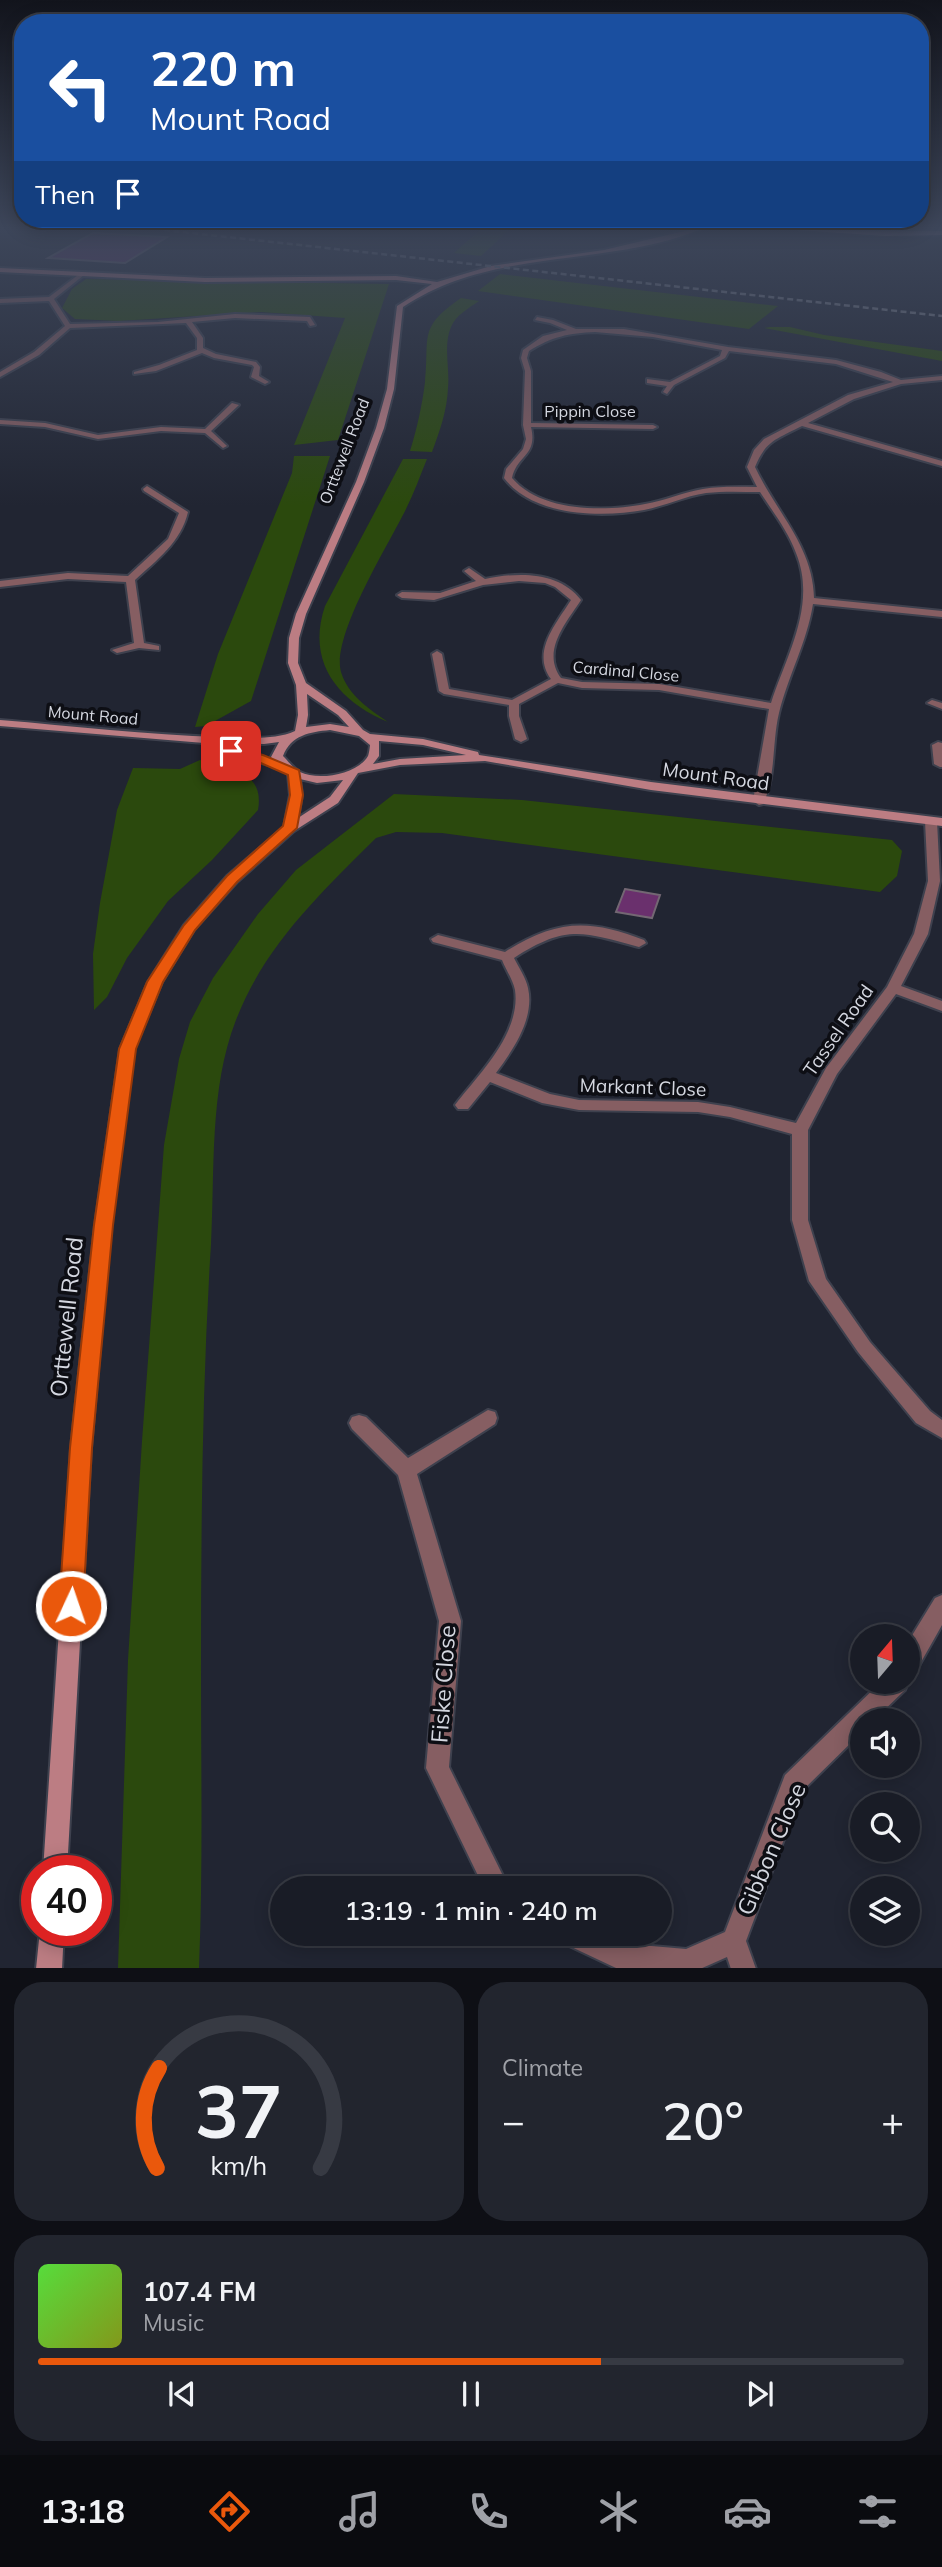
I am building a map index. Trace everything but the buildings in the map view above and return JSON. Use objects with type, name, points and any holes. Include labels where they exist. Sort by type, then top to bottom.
[{"type":"street","points":[[65,322],[68,326]]},
{"type":"street","points":[[0,374],[24,364],[48,347],[68,326],[168,322]]},
{"type":"street","points":[[189,322],[200,338],[200,349],[214,356],[257,361],[255,377],[264,382]]},
{"type":"street","name":"Orttewell Road","points":[[289,770],[277,757],[280,746],[295,734],[303,715],[301,685],[293,663],[294,638],[301,614],[373,448],[384,411],[398,322]]},
{"type":"street","points":[[550,322],[564,325],[576,332]]},
{"type":"street","points":[[760,490],[706,491],[638,508],[612,510],[549,503],[527,497],[513,488],[508,478],[510,469],[527,450],[530,439],[527,425],[528,371],[524,358],[526,350],[545,338],[576,332],[615,330],[726,349],[855,364],[900,382]]},
{"type":"street","points":[[650,381],[669,388],[723,357],[726,349]]},
{"type":"street","points":[[136,373],[153,372],[174,360],[203,351]]},
{"type":"street","points":[[759,801],[774,707],[811,601],[806,565],[793,534],[760,490],[751,467],[758,450],[766,441],[851,397],[900,382],[942,378]]},
{"type":"street","points":[[207,431],[235,405]]},
{"type":"street","points":[[1,423],[45,425],[98,437],[161,429],[207,431],[223,446]]},
{"type":"street","points":[[800,423],[942,464]]},
{"type":"street","name":"Pippin Close","points":[[527,425],[653,427]]},
{"type":"street","points":[[0,584],[68,576],[130,579],[164,548],[182,525],[184,512],[154,499],[147,489]]},
{"type":"street","points":[[469,571],[483,582]]},
{"type":"street","points":[[130,579],[139,645]]},
{"type":"street","name":"Cardinal Close","points":[[402,595],[436,597],[483,582],[526,579],[560,584],[572,593],[576,600],[549,645],[546,663],[549,672],[557,680],[582,685],[659,687],[774,707]]},
{"type":"street","points":[[811,601],[942,614]]},
{"type":"street","points":[[117,650],[139,645],[155,648]]},
{"type":"street","points":[[436,654],[444,691],[514,703],[514,716],[521,739]]},
{"type":"street","name":"Cardinal Close","points":[[514,703],[557,680]]},
{"type":"street","points":[[301,685],[342,713],[364,734]]},
{"type":"street","name":"Mount Road","points":[[0,723],[182,738],[264,741],[330,727],[423,742],[485,758],[651,786],[936,821]]},
{"type":"street","name":"Orttewell Road","points":[[56,1855],[81,1448],[103,1225],[127,1049],[155,982],[190,928],[232,879],[290,828],[334,800],[358,772],[372,762],[377,753],[376,745],[364,734]]},
{"type":"street","name":"Mount Road","points":[[182,738],[323,778],[400,762],[485,758]]},
{"type":"street","points":[[940,764],[938,745],[942,746]]},
{"type":"street","points":[[289,770],[296,795],[290,828]]},
{"type":"street","name":"Tassel Road","points":[[936,821],[934,881],[921,934],[893,988],[831,1072],[800,1130],[800,1220],[818,1281],[864,1348],[923,1417],[942,1430]]},
{"type":"street","points":[[438,939],[507,957],[542,936],[564,930],[612,934],[639,943]]},
{"type":"street","points":[[463,1105],[487,1075],[523,1012],[522,990],[507,957]]},
{"type":"street","points":[[893,988],[942,1006]]},
{"type":"street","name":"Markant Close","points":[[487,1075],[548,1099],[579,1105],[698,1107],[730,1112],[800,1130]]},
{"type":"street","points":[[406,1471],[488,1419]]},
{"type":"street","name":"Fiske Close","points":[[359,1423],[406,1471],[450,1621],[437,1768],[491,1876]]},
{"type":"street","points":[[920,1643],[942,1605]]},
{"type":"street","name":"Gibbon Close","points":[[734,1941],[793,1783],[885,1694]]},
{"type":"street","points":[[597,1946],[616,1955],[686,1962],[734,1941],[744,1968]]},
{"type":"street","points":[[49,1968],[51,1946]]},
{"type":"green space","points":[[343,322],[377,322],[338,440],[294,445]]},
{"type":"green space","points":[[435,322],[454,322],[447,349],[445,413],[432,452],[410,451],[424,391],[428,334]]},
{"type":"green space","points":[[698,322],[758,322],[749,329]]},
{"type":"green space","points":[[790,327],[824,335],[942,351],[942,361],[764,328]]},
{"type":"green space","points":[[294,456],[330,456],[251,701],[206,726],[195,727],[218,654],[292,473]]},
{"type":"green space","points":[[403,459],[427,459],[409,503],[363,590],[340,656],[341,672],[349,688],[367,707],[388,722],[354,703],[331,677],[323,662],[320,626],[325,606]]},
{"type":"green space","points":[[200,760],[233,769],[250,779],[259,797],[258,810],[212,860],[168,901],[127,958],[107,997],[94,1010],[93,954],[100,903],[117,810],[133,768],[180,769]]},
{"type":"green space","points":[[394,794],[522,800],[892,840],[902,851],[897,876],[880,892],[442,833],[396,832],[376,838],[315,900],[278,944],[248,993],[236,1020],[227,1046],[217,1102],[203,1458],[199,1968],[118,1968],[128,1660],[142,1441],[164,1145],[179,1059],[190,1022],[213,978],[258,914],[296,870]]},
{"type":"route","points":[[71,1606],[81,1448],[103,1225],[127,1049],[155,982],[190,928],[232,879],[290,828],[296,795],[294,773],[259,757],[231,751]]}]
